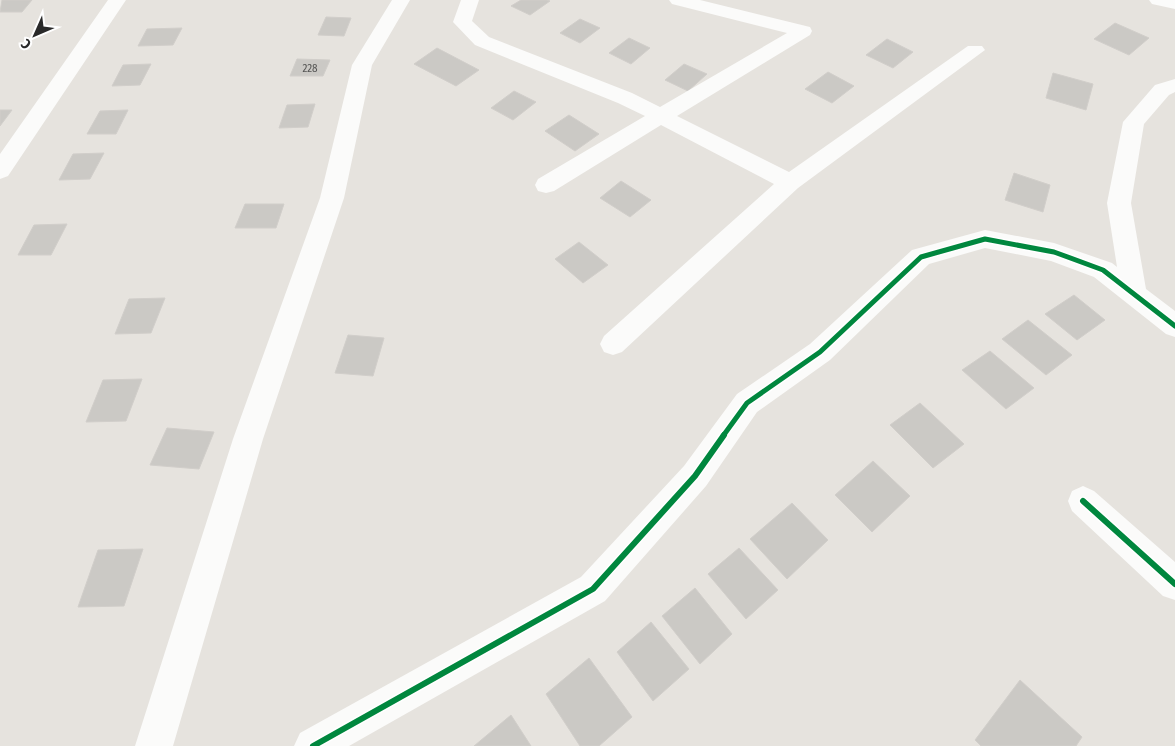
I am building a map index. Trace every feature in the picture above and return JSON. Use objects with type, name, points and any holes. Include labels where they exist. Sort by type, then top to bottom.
[{"type":"street","points":[[0,172],[117,0]]},
{"type":"street","points":[[154,746],[248,439],[332,198],[362,65],[401,0]]},
{"type":"street","points":[[470,0],[462,22],[482,41],[625,98],[790,182]]},
{"type":"street","points":[[546,185],[803,31],[678,0]]},
{"type":"street","points":[[1158,0],[1175,4]]},
{"type":"street","points":[[613,344],[790,182],[975,50]]},
{"type":"street","points":[[1134,295],[1119,203],[1134,122],[1162,90],[1175,85]]},
{"type":"street","points":[[313,746],[593,589],[696,476],[748,403],[820,352],[921,257],[985,239],[1054,252],[1103,270],[1175,326]]},
{"type":"street","points":[[1083,501],[1175,584]]},
{"type":"building","points":[[2,0],[32,0],[22,12],[0,12]]},
{"type":"building","points":[[521,0],[550,1],[530,15],[511,6]]},
{"type":"building","points":[[326,17],[351,18],[344,36],[318,35]]},
{"type":"building","points":[[580,19],[600,28],[580,43],[560,33]]},
{"type":"building","points":[[1115,23],[1149,38],[1129,55],[1094,39]]},
{"type":"building","points":[[182,28],[173,45],[138,46],[147,29]]},
{"type":"building","points":[[629,38],[650,48],[631,64],[609,53]]},
{"type":"building","points":[[887,39],[913,52],[893,68],[866,55]]},
{"type":"building","points":[[437,48],[479,70],[456,86],[414,64]]},
{"type":"building","points":[[297,59],[330,60],[323,76],[290,76]]},
{"type":"building","points":[[151,64],[140,85],[112,86],[123,65]]},
{"type":"building","points":[[684,64],[707,74],[688,91],[665,80]]},
{"type":"building","points":[[828,72],[854,86],[832,103],[805,89]]},
{"type":"building","points":[[1053,73],[1093,84],[1086,110],[1046,98]]},
{"type":"building","points":[[514,91],[536,102],[513,120],[491,108]]},
{"type":"building","points":[[315,104],[308,127],[279,128],[287,105]]},
{"type":"building","points":[[0,110],[12,110],[0,126]]},
{"type":"building","points":[[128,110],[116,134],[87,134],[100,111]]},
{"type":"building","points":[[569,115],[599,134],[575,151],[545,131]]},
{"type":"building","points":[[104,153],[90,179],[59,180],[73,154]]},
{"type":"building","points":[[1014,173],[1050,185],[1043,212],[1005,200]]},
{"type":"building","points":[[621,181],[651,200],[630,217],[600,198]]},
{"type":"building","points":[[245,204],[284,204],[276,228],[235,228]]},
{"type":"building","points":[[67,224],[51,255],[18,255],[34,225]]},
{"type":"building","points":[[579,242],[608,265],[583,283],[555,259]]},
{"type":"building","points":[[1074,295],[1105,320],[1077,340],[1045,314]]},
{"type":"building","points":[[165,298],[151,333],[115,334],[129,299]]},
{"type":"building","points":[[1028,320],[1072,355],[1046,375],[1002,339]]},
{"type":"building","points":[[348,335],[384,338],[373,376],[335,373]]},
{"type":"building","points":[[990,351],[1034,388],[1006,409],[962,370]]},
{"type":"building","points":[[142,379],[126,421],[86,422],[103,380]]},
{"type":"building","points":[[920,403],[964,444],[933,468],[890,425]]},
{"type":"building","points":[[167,428],[214,432],[199,469],[150,465]]},
{"type":"building","points":[[873,461],[910,496],[872,532],[835,495]]},
{"type":"building","points":[[792,503],[828,540],[787,579],[750,539]]},
{"type":"building","points":[[739,548],[778,590],[746,619],[708,574]]},
{"type":"building","points":[[143,549],[124,606],[78,607],[98,550]]},
{"type":"building","points":[[695,588],[732,634],[700,664],[662,616]]},
{"type":"building","points":[[651,622],[689,669],[653,701],[617,652]]},
{"type":"building","points":[[589,658],[632,717],[599,746],[580,746],[546,694]]},
{"type":"building","points":[[1020,680],[1082,737],[1076,746],[981,746],[975,740]]},
{"type":"building","points":[[511,715],[531,746],[474,746]]},
{"type":"cycle path","points":[[313,746],[593,589],[695,476],[747,403],[820,352],[921,257],[985,239],[1054,252],[1103,270],[1175,326]]},
{"type":"cycle path","points":[[1083,501],[1175,584]]}]
